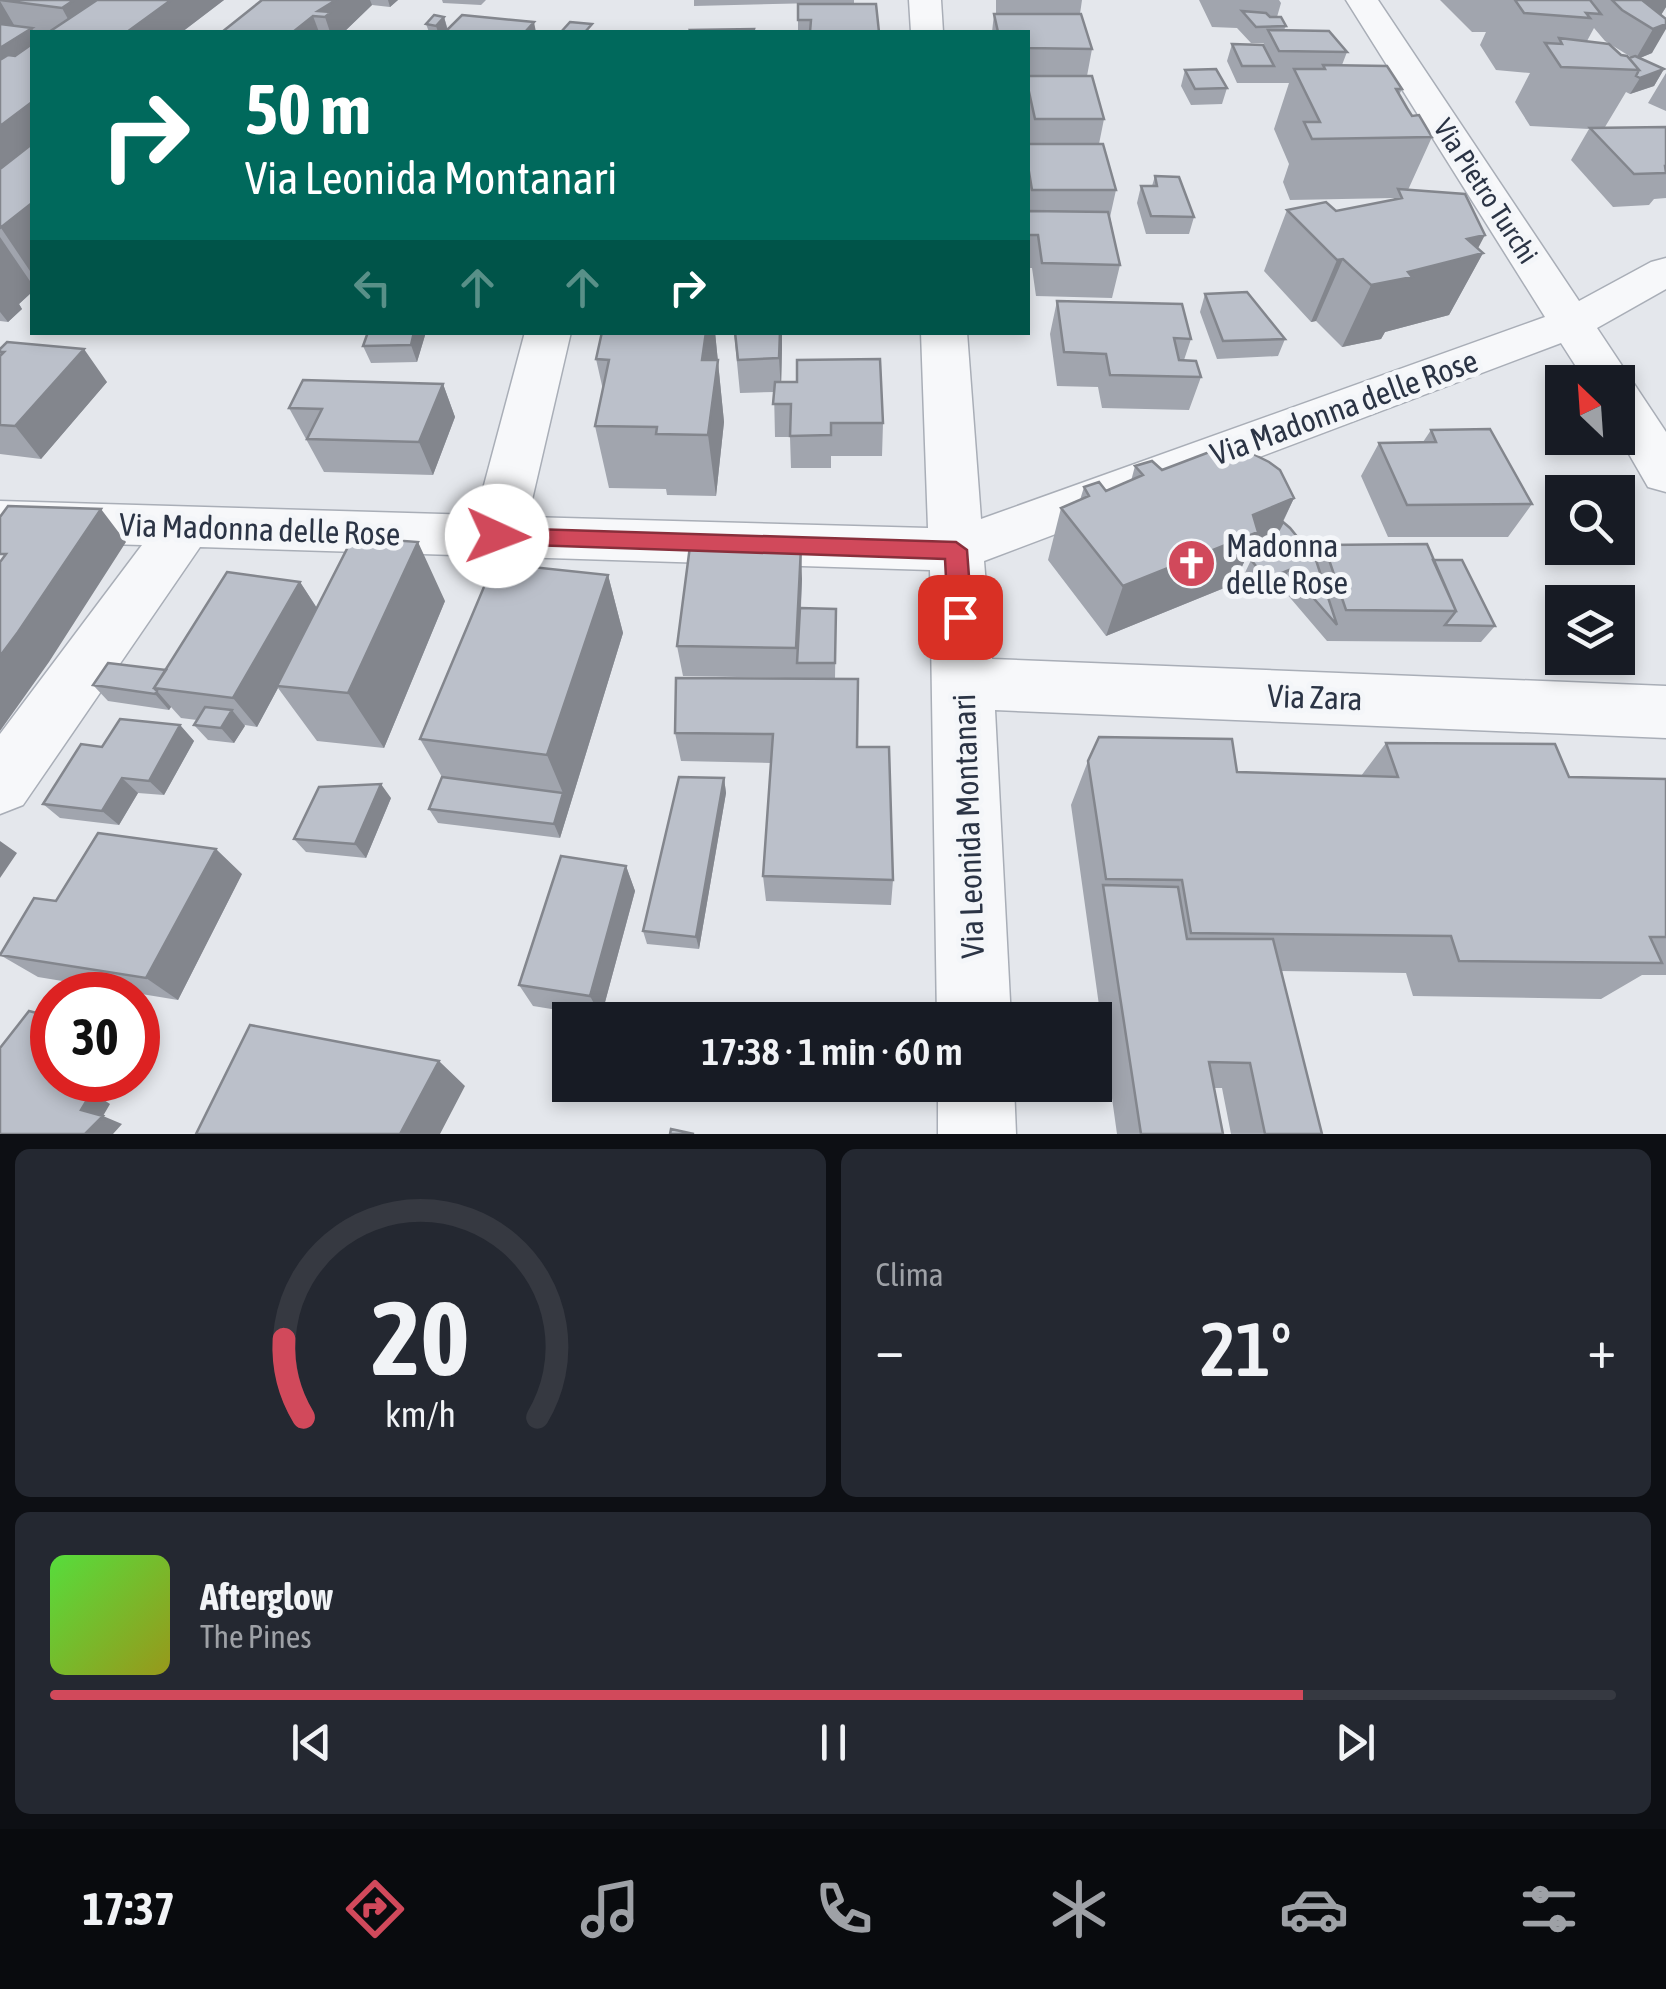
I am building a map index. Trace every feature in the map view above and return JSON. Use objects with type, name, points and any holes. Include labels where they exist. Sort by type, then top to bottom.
[{"type":"street","points":[[925,0],[926,30]]},
{"type":"street","name":"Via Pietro Turchi","points":[[1362,0],[1599,365]]},
{"type":"street","name":"Via Madonna delle Rose","points":[[0,521],[956,550],[1572,323],[1666,271]]},
{"type":"street","points":[[497,536],[547,335]]},
{"type":"street","name":"Via Leonida Montanari","points":[[944,335],[964,683],[973,1002]]},
{"type":"street","points":[[1635,424],[1666,474]]},
{"type":"street","points":[[0,785],[185,527]]},
{"type":"street","name":"Via Zara","points":[[964,683],[1666,712]]},
{"type":"street","points":[[976,1102],[977,1134]]},
{"type":"building","points":[[0,0],[74,0],[62,8]]},
{"type":"building","points":[[97,0],[171,0],[130,30],[52,30]]},
{"type":"building","points":[[262,0],[336,0],[318,11],[331,12],[325,17],[313,16],[296,30],[224,30]]},
{"type":"building","points":[[1515,0],[1590,0],[1601,14],[1586,13],[1590,18],[1524,13]]},
{"type":"building","points":[[1612,0],[1642,0],[1666,19],[1666,24],[1653,29]]},
{"type":"building","points":[[798,4],[876,4],[879,30],[810,30],[811,20],[798,20]]},
{"type":"building","points":[[1242,11],[1281,17],[1286,26],[1256,27]]},
{"type":"building","points":[[994,14],[1081,14],[1092,49],[1030,48],[1030,30],[998,30]]},
{"type":"building","points":[[434,15],[444,17],[436,26],[426,24]]},
{"type":"building","points":[[462,15],[534,22],[527,30],[447,30]]},
{"type":"building","points":[[570,22],[592,24],[587,30],[563,30]]},
{"type":"building","points":[[0,24],[32,28],[0,48]]},
{"type":"building","points":[[1268,30],[1329,31],[1347,52],[1279,51]]},
{"type":"building","points":[[1559,38],[1609,44],[1639,70],[1561,67],[1545,43],[1562,44]]},
{"type":"building","points":[[1232,44],[1263,45],[1274,66],[1242,66]]},
{"type":"building","points":[[30,45],[30,104],[0,126],[0,60]]},
{"type":"building","points":[[1635,56],[1664,69],[1640,78],[1629,58]]},
{"type":"building","points":[[1323,65],[1387,66],[1402,89],[1396,89],[1412,116],[1419,115],[1432,137],[1312,139],[1304,122],[1320,122],[1294,69],[1325,69]]},
{"type":"building","points":[[1216,69],[1227,88],[1195,89],[1185,70]]},
{"type":"building","points":[[1030,76],[1092,76],[1104,119],[1035,119]]},
{"type":"building","points":[[1666,127],[1666,173],[1634,174],[1590,128]]},
{"type":"building","points":[[1030,144],[1103,144],[1116,190],[1032,190]]},
{"type":"building","points":[[30,146],[30,205],[0,228],[0,169]]},
{"type":"building","points":[[1155,176],[1179,177],[1194,217],[1151,216],[1141,186],[1157,186]]},
{"type":"building","points":[[1398,189],[1465,194],[1485,235],[1467,239],[1483,253],[1408,272],[1412,277],[1371,285],[1343,259],[1337,260],[1287,210],[1326,202],[1336,211],[1402,198]]},
{"type":"building","points":[[1030,211],[1108,212],[1120,265],[1042,263],[1038,235],[1030,235]]},
{"type":"building","points":[[1247,292],[1285,339],[1223,341],[1205,294]]},
{"type":"building","points":[[1057,301],[1182,304],[1191,339],[1174,338],[1179,360],[1196,361],[1201,377],[1110,375],[1106,354],[1064,352]]},
{"type":"building","points":[[367,335],[413,335],[411,345],[363,346]]},
{"type":"building","points":[[601,335],[706,335],[702,360],[718,360],[708,435],[656,434],[657,427],[595,426],[609,360],[596,359]]},
{"type":"building","points":[[735,335],[780,335],[779,358],[738,360]]},
{"type":"building","points":[[7,342],[84,349],[15,426],[0,425],[0,356],[4,352],[0,349]]},
{"type":"building","points":[[880,359],[883,423],[831,423],[831,435],[790,436],[791,404],[773,404],[775,382],[797,382],[797,360]]},
{"type":"building","points":[[303,380],[443,384],[419,442],[307,439],[322,409],[289,408]]},
{"type":"building","points":[[1490,429],[1532,504],[1407,505],[1379,443],[1436,442],[1431,430]]},
{"type":"building","points":[[1220,448],[1233,461],[1253,454],[1269,462],[1280,470],[1294,498],[1253,515],[1258,532],[1123,586],[1061,508],[1089,496],[1084,487],[1099,482],[1106,491],[1143,475],[1135,466],[1152,461],[1162,470]]},
{"type":"building","points":[[8,506],[101,509],[0,656],[0,562],[6,554],[0,554],[0,517]]},
{"type":"building","points":[[1283,522],[1316,560],[1337,625],[1289,570],[1267,579],[1251,560],[1273,552],[1263,540],[1277,533]]},
{"type":"building","points":[[353,537],[418,542],[348,693],[277,686]]},
{"type":"building","points":[[1427,544],[1456,611],[1346,610],[1324,545]]},
{"type":"building","points":[[690,546],[801,547],[796,648],[677,646]]},
{"type":"building","points":[[1433,560],[1462,560],[1495,626],[1445,625],[1456,611]]},
{"type":"building","points":[[494,563],[608,575],[547,755],[420,739]]},
{"type":"building","points":[[227,572],[300,582],[233,698],[154,688]]},
{"type":"building","points":[[800,608],[836,609],[835,663],[797,663]]},
{"type":"building","points":[[108,663],[166,670],[154,688],[155,694],[93,685]]},
{"type":"building","points":[[676,678],[858,679],[857,747],[889,747],[893,880],[763,876],[773,734],[675,733]]},
{"type":"building","points":[[205,707],[232,710],[221,728],[194,725]]},
{"type":"building","points":[[120,719],[180,725],[149,781],[122,778],[102,811],[43,804],[81,744],[102,747]]},
{"type":"building","points":[[1099,737],[1232,739],[1237,772],[1398,777],[1386,743],[1555,744],[1569,777],[1666,779],[1666,937],[1650,937],[1662,963],[1459,961],[1451,936],[1191,933],[1182,880],[1106,879],[1088,761]]},
{"type":"building","points":[[442,777],[563,793],[554,824],[429,809]]},
{"type":"building","points":[[679,777],[724,778],[696,937],[643,931]]},
{"type":"building","points":[[381,784],[355,844],[294,839],[319,787]]},
{"type":"building","points":[[98,833],[216,849],[149,972],[108,972],[0,955],[34,898],[56,901]]},
{"type":"building","points":[[561,856],[626,866],[590,996],[519,985]]},
{"type":"building","points":[[1103,885],[1178,887],[1187,939],[1273,939],[1322,1134],[1265,1134],[1250,1063],[1209,1062],[1223,1134],[1141,1134]]},
{"type":"building","points":[[30,1011],[30,1102],[86,1102],[81,1110],[103,1116],[85,1134],[0,1134],[0,1048]]},
{"type":"building","points":[[250,1025],[439,1061],[400,1134],[196,1134]]},
{"type":"place","name":"Madonna delle Rose","points":[[1191,563]]},
{"type":"route","points":[[497,536],[956,550],[960,617]]}]
